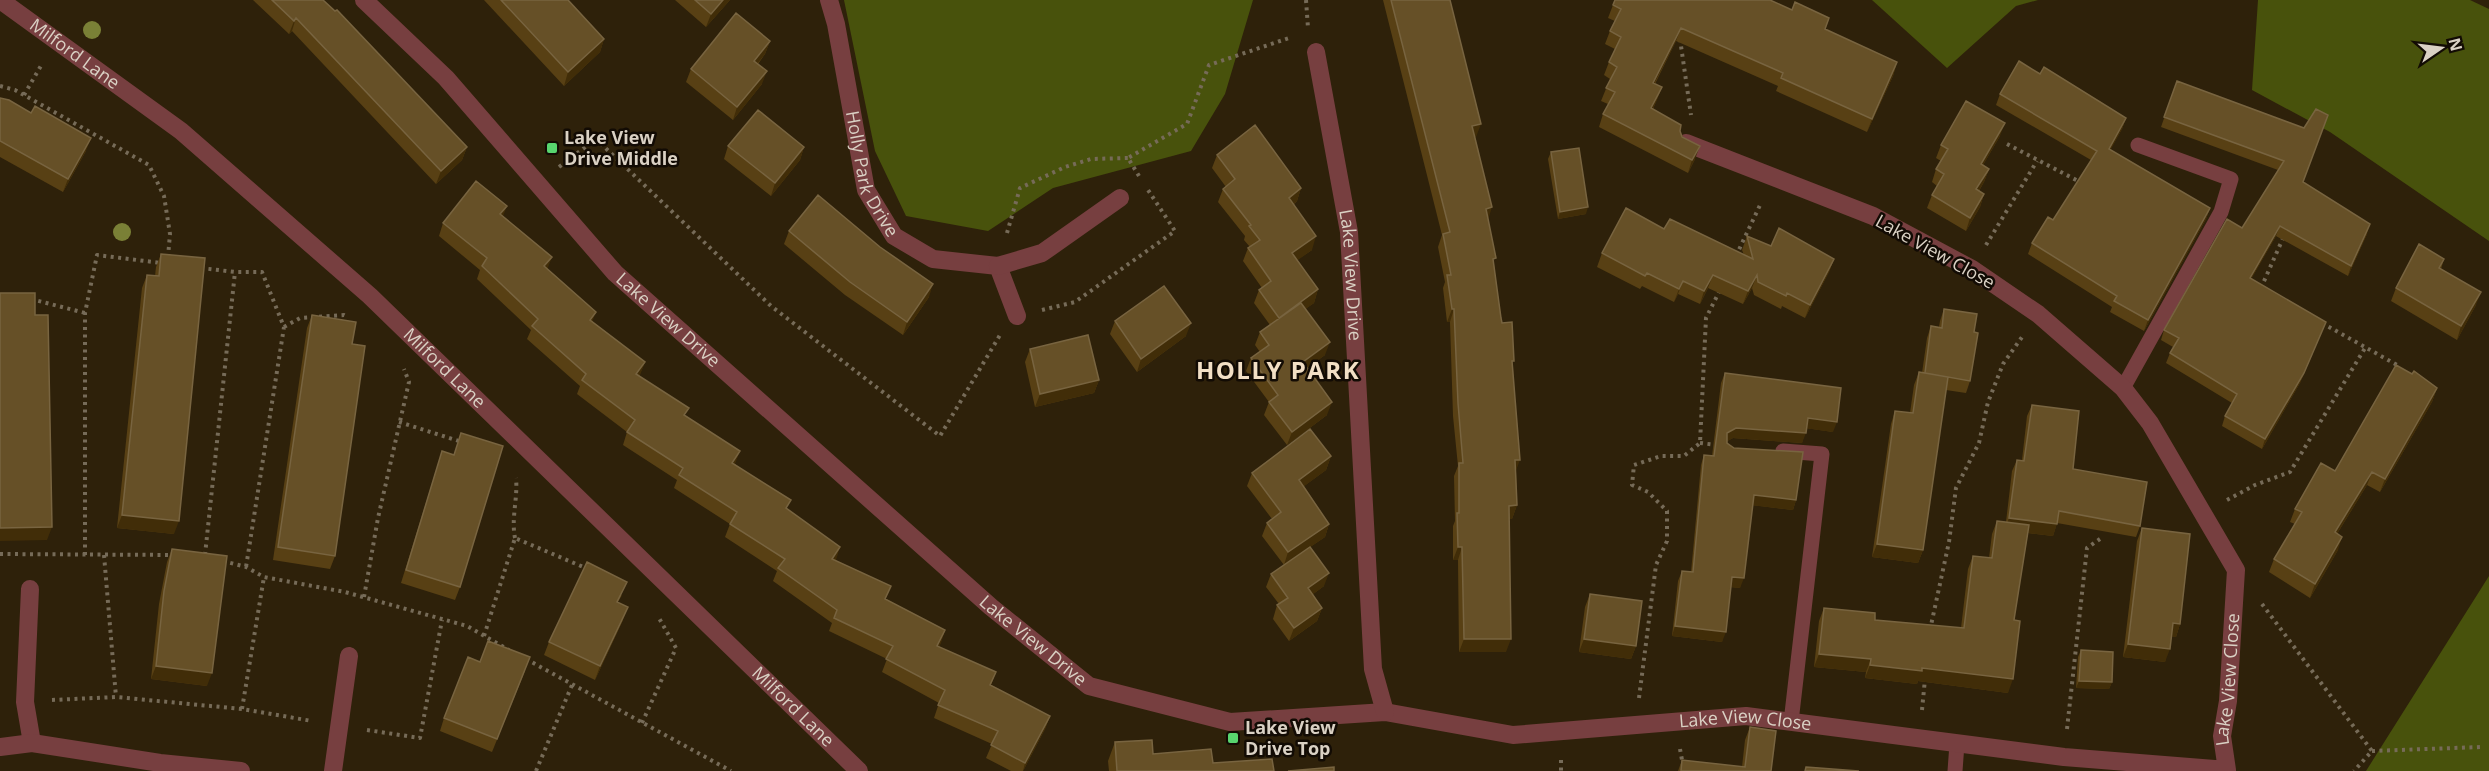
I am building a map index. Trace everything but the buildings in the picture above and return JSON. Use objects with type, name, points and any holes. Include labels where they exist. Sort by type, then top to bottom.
[{"type":"street","name":"Milford Lane","points":[[0,0],[181,131],[370,296],[859,771]]},
{"type":"street","name":"Lake View Drive","points":[[364,0],[446,78],[615,273],[991,607],[1089,686],[1230,722],[1385,712],[1373,669],[1349,232],[1316,52]]},
{"type":"street","name":"Holly Park Drive","points":[[829,0],[836,24],[866,189],[894,236],[933,259],[998,266],[1042,253],[1120,198]]},
{"type":"street","name":"Lake View Close","points":[[1385,712],[1513,735],[1746,716],[2064,757],[2227,770],[2222,736],[2228,701],[2236,570],[2150,423],[2123,388],[2038,314],[1972,268],[1873,216],[1686,143]]},
{"type":"street","points":[[998,266],[1017,316]]},
{"type":"street","points":[[30,589],[25,702],[32,743]]},
{"type":"street","points":[[333,771],[349,656]]},
{"type":"street","points":[[0,747],[32,743],[160,763],[241,771]]},
{"type":"lane","points":[[2123,388],[2221,212],[2231,179],[2138,145]]},
{"type":"lane","points":[[1732,448],[1822,454],[1791,722]]},
{"type":"lane","points":[[1955,771],[1958,744]]},
{"type":"path","points":[[1306,0],[1309,32],[1316,52]]},
{"type":"path","points":[[1678,31],[1691,116],[1686,143]]},
{"type":"path","points":[[998,266],[1020,188],[1065,167],[1090,159],[1128,158],[1187,124],[1209,65],[1309,32]]},
{"type":"path","points":[[24,95],[56,40]]},
{"type":"path","points":[[0,86],[24,95],[149,165],[164,196],[170,234],[168,264],[97,255],[85,313],[85,555]]},
{"type":"path","points":[[537,184],[596,139],[771,306],[940,436],[1009,320],[1076,302],[1175,231],[1144,185]]},
{"type":"path","points":[[2007,144],[2085,184]]},
{"type":"path","points":[[1128,158],[1141,179]]},
{"type":"path","points":[[1972,268],[2037,161]]},
{"type":"path","points":[[1735,258],[1773,177]]},
{"type":"path","points":[[2269,293],[2260,287],[2284,235]]},
{"type":"path","points":[[190,267],[235,272],[262,272],[284,327],[246,567]]},
{"type":"path","points":[[205,555],[235,272]]},
{"type":"path","points":[[1700,443],[1706,318],[1721,288]]},
{"type":"path","points":[[26,297],[85,313]]},
{"type":"path","points":[[284,327],[300,318],[344,315],[354,320]]},
{"type":"path","points":[[2317,320],[2397,365]]},
{"type":"path","points":[[1929,640],[1931,618],[1949,542],[1956,488],[1979,443],[1988,402],[2003,364],[2015,346]]},
{"type":"path","points":[[2202,513],[2255,485],[2290,472],[2365,347]]},
{"type":"path","points":[[364,597],[378,518],[409,382],[402,362]]},
{"type":"path","points":[[399,422],[464,442]]},
{"type":"path","points":[[1632,725],[1641,693],[1643,659],[1656,565],[1667,541],[1667,511],[1648,492],[1632,485],[1634,465],[1661,456],[1684,456],[1700,443],[1732,448]]},
{"type":"path","points":[[484,636],[514,538],[512,526],[517,494],[516,478],[510,469]]},
{"type":"path","points":[[514,538],[595,572]]},
{"type":"path","points":[[2064,757],[2087,548],[2100,539]]},
{"type":"path","points":[[0,554],[182,555]]},
{"type":"path","points":[[104,555],[116,697]]},
{"type":"path","points":[[194,555],[205,555],[246,567],[264,578],[345,592],[467,626],[513,652]]},
{"type":"path","points":[[2236,570],[2372,752]]},
{"type":"path","points":[[242,709],[264,578]]},
{"type":"path","points":[[642,723],[676,648],[656,612]]},
{"type":"path","points":[[25,702],[116,697],[242,709],[420,738],[442,620]]},
{"type":"path","points":[[523,658],[731,771]]},
{"type":"path","points":[[1919,739],[1926,673]]},
{"type":"path","points":[[536,771],[572,685]]},
{"type":"path","points":[[2355,771],[2372,752],[2481,747]]},
{"type":"green space","points":[[844,0],[1253,0],[1225,94],[1191,151],[1053,188],[988,231],[906,216],[875,151]]},
{"type":"green space","points":[[1872,0],[2038,0],[2016,6],[1947,68]]},
{"type":"green space","points":[[2258,0],[2470,0],[2489,9],[2489,241],[2330,132],[2252,90]]},
{"type":"green space","points":[[2489,576],[2489,771],[2366,771]]},
{"type":"place","name":"Lake View Drive Middle","points":[[552,148]]},
{"type":"place","name":"Lake View Drive Top","points":[[1233,738]]},
{"type":"district","name":"HOLLY PARK","points":[[1278,371]]}]
